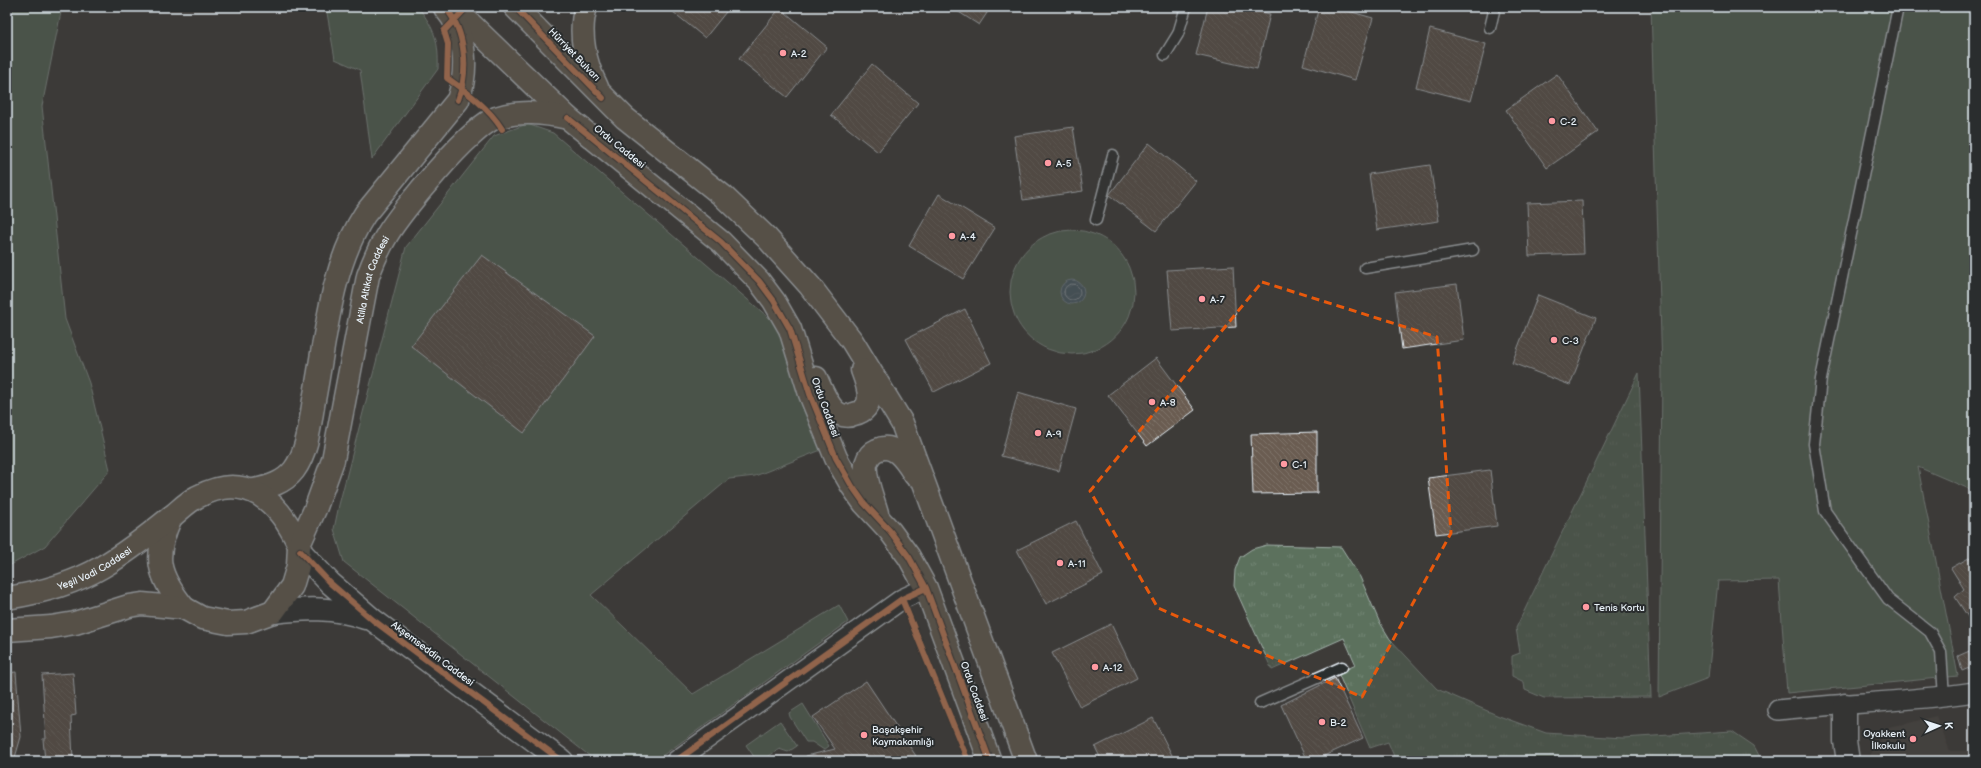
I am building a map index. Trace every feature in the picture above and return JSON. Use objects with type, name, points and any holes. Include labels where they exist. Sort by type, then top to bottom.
[{"type":"main road","points":[[254,490],[271,487],[286,478],[299,461],[308,430],[340,268],[356,229],[365,214],[458,100],[463,83],[464,55],[454,17],[445,7]]},
{"type":"main road","points":[[453,7],[568,118]]},
{"type":"main road","name":"Hürriyet Bulvarı","points":[[515,7],[604,98]]},
{"type":"main road","points":[[586,7],[584,28],[587,64],[604,98],[625,118],[723,196],[767,238],[810,286],[852,341],[902,423],[1026,761]]},
{"type":"main road","name":"Atilla Altıkat Caddesi","points":[[299,548],[333,460],[368,276],[376,254],[387,234],[459,147],[480,126],[495,118],[521,112],[548,114],[568,118]]},
{"type":"main road","name":"Ordu Caddesi","points":[[568,118],[721,242],[759,281],[774,301],[790,329],[810,394],[836,458],[852,486],[864,503],[878,517],[909,557],[926,588],[990,761]]},
{"type":"main road","points":[[790,329],[832,407],[839,414],[848,416],[857,414],[865,409],[870,400],[868,387],[852,341]]},
{"type":"main road","points":[[878,517],[866,475],[866,463],[872,452],[880,448],[890,448],[902,456],[937,516]]},
{"type":"main road","name":"Yeşil Vadi Caddesi","points":[[7,598],[46,590],[101,568],[171,518],[196,497],[207,492],[221,489],[243,488],[254,490]]},
{"type":"main road","points":[[254,490],[281,514],[290,526],[299,548],[298,566],[292,586],[273,612]]},
{"type":"main road","name":"Yeşil Vadi Caddesi","points":[[171,518],[163,535],[159,556],[164,580],[184,608]]},
{"type":"main road","name":"Yeşil Vadi Caddesi","points":[[7,630],[51,628],[75,623],[129,606],[142,604],[184,608],[202,618],[228,623],[246,622],[273,612]]},
{"type":"street","name":"Akşemseddin Caddesi","points":[[299,548],[330,583],[373,620],[562,761]]},
{"type":"street","points":[[676,761],[902,599],[926,588]]},
{"type":"street","name":"Akşemseddin Caddesi","points":[[273,612],[324,608],[347,611],[373,620]]},
{"type":"street","points":[[1778,710],[1944,696],[1974,692]]},
{"type":"street","points":[[1838,761],[1847,751],[1845,705]]},
{"type":"lane","points":[[1165,55],[1178,34],[1186,7]]},
{"type":"lane","points":[[1490,28],[1495,7]]},
{"type":"lane","points":[[1898,7],[1822,379],[1814,444],[1825,511],[1888,599],[1930,632],[1941,652],[1944,696]]},
{"type":"lane","points":[[1096,220],[1113,155]]},
{"type":"lane","points":[[1365,268],[1473,250]]},
{"type":"lane","points":[[1260,703],[1342,667]]},
{"type":"highlighted area","points":[[1262,282],[1437,337],[1451,533],[1362,697],[1158,608],[1090,491]]},
{"type":"shaded area","name":"Oyakkent İlkokulu","points":[[1936,716],[1950,751],[1974,751],[1974,761],[1871,761],[1871,752],[1889,728]]},
{"type":"green space","points":[[7,7],[62,7],[42,106],[65,319],[89,383],[110,470],[45,546],[7,567]]},
{"type":"green space","points":[[326,7],[418,7],[435,36],[438,51],[438,69],[372,159],[360,70],[335,59]]},
{"type":"green space","points":[[1651,7],[1974,7],[1974,491],[1918,467],[1958,676],[1787,693],[1779,580],[1718,581],[1708,678],[1659,697],[1662,370]]},
{"type":"green space","points":[[527,124],[553,133],[782,329],[821,450],[755,476],[729,479],[591,595],[693,694],[839,605],[848,622],[655,761],[596,761],[344,562],[334,529],[406,247],[494,136]]},
{"type":"green space","points":[[1078,230],[1096,234],[1107,240],[1120,252],[1130,268],[1134,292],[1130,316],[1124,327],[1112,340],[1090,352],[1066,354],[1048,350],[1037,344],[1024,332],[1012,310],[1010,286],[1014,268],[1020,257],[1032,244],[1054,232]]},
{"type":"green space","points":[[1639,373],[1651,697],[1544,698],[1525,690],[1524,682],[1512,676],[1512,656],[1520,653],[1516,628]]},
{"type":"green space","points":[[1267,545],[1341,547],[1360,577],[1379,621],[1390,639],[1437,689],[1499,716],[1546,733],[1623,738],[1732,731],[1754,746],[1762,761],[1396,761],[1388,742],[1370,748],[1338,673],[1356,665],[1344,638],[1272,670],[1234,586],[1235,570],[1240,557],[1252,549]]},
{"type":"green space","points":[[803,704],[829,746],[824,750],[812,742],[806,742],[790,717],[789,713]]},
{"type":"green space","points":[[780,721],[797,746],[788,752],[779,749],[762,761],[757,761],[746,745]]},
{"type":"water","points":[[1072,280],[1081,283],[1084,292],[1081,301],[1072,304],[1063,301],[1060,292],[1063,283]]},
{"type":"building","points":[[667,7],[730,7],[705,38]]},
{"type":"building","points":[[951,7],[991,7],[979,25]]},
{"type":"building","points":[[1208,7],[1242,7],[1270,14],[1257,69],[1196,55]]},
{"type":"building","points":[[1319,7],[1334,7],[1373,18],[1355,80],[1303,65]]},
{"type":"building","name":"A-2","points":[[780,8],[827,47],[787,97],[739,59]]},
{"type":"building","points":[[1430,29],[1486,44],[1471,101],[1416,87]]},
{"type":"building","points":[[872,64],[918,103],[878,152],[831,115]]},
{"type":"building","name":"C-2","points":[[1557,74],[1598,132],[1547,168],[1506,110]]},
{"type":"building","name":"A-5","points":[[1073,127],[1083,191],[1023,200],[1014,136]]},
{"type":"building","points":[[1149,143],[1196,181],[1156,231],[1109,195]]},
{"type":"building","points":[[1430,165],[1439,221],[1377,230],[1369,174]]},
{"type":"building","name":"A-4","points":[[939,194],[995,228],[963,279],[909,246]]},
{"type":"building","points":[[1582,201],[1584,254],[1529,256],[1527,203]]},
{"type":"building","points":[[482,255],[595,336],[524,433],[411,346]]},
{"type":"building","name":"A-7","points":[[1233,266],[1236,327],[1172,331],[1167,270]]},
{"type":"building","points":[[1457,284],[1464,340],[1402,349],[1395,292]]},
{"type":"building","name":"C-3","points":[[1538,295],[1596,318],[1570,385],[1512,363]]},
{"type":"building","points":[[965,309],[991,363],[934,392],[906,339]]},
{"type":"building","name":"A-8","points":[[1156,358],[1195,410],[1147,446],[1108,395]]},
{"type":"building","name":"A-9","points":[[1018,392],[1076,409],[1059,471],[1001,456]]},
{"type":"building","name":"C-1","points":[[1317,432],[1317,493],[1253,494],[1251,434]]},
{"type":"building","points":[[1490,470],[1497,526],[1436,534],[1428,478]]},
{"type":"building","name":"A-11","points":[[1076,521],[1103,575],[1046,604],[1017,550]]},
{"type":"building","points":[[1974,555],[1974,626],[1955,597],[1964,589],[1951,568]]},
{"type":"building","name":"A-12","points":[[1111,624],[1137,678],[1080,707],[1052,653]]},
{"type":"building","points":[[1974,649],[1974,666],[1962,671],[1958,656]]},
{"type":"building","points":[[16,672],[21,737],[14,761],[7,761],[7,673]]},
{"type":"building","points":[[73,673],[76,715],[71,716],[73,761],[45,761],[43,739],[46,739],[42,675]]},
{"type":"building","name":"B-2","points":[[1335,678],[1363,738],[1313,761],[1307,761],[1281,705]]},
{"type":"building","name":"Başakşehir Kaymakamlığı","points":[[866,681],[916,756],[908,761],[807,761],[806,756],[835,749],[813,717]]},
{"type":"building","points":[[1153,718],[1175,761],[1102,761],[1095,747]]},
{"type":"cycle path","points":[[445,7],[457,28],[464,52],[464,77],[458,100]]},
{"type":"cycle path","points":[[467,7],[444,31],[448,44],[447,78],[484,107],[502,129]]},
{"type":"cycle path","points":[[515,7],[603,98]]},
{"type":"cycle path","points":[[568,118],[721,242],[759,281],[774,301],[790,329],[810,394],[836,458],[852,486],[864,503],[890,531],[909,557],[926,588],[990,761]]},
{"type":"cycle path","points":[[300,551],[330,583],[373,620],[562,761]]},
{"type":"cycle path","points":[[676,761],[902,599],[926,588]]},
{"type":"cycle path","points":[[902,599],[968,761]]},
{"type":"place","name":"A-2","points":[[783,53]]},
{"type":"place","name":"C-2","points":[[1552,121]]},
{"type":"place","name":"A-5","points":[[1048,163]]},
{"type":"place","name":"A-4","points":[[952,236]]},
{"type":"place","name":"A-7","points":[[1202,299]]},
{"type":"place","name":"C-3","points":[[1554,340]]},
{"type":"place","name":"A-8","points":[[1152,402]]},
{"type":"place","name":"A-9","points":[[1038,433]]},
{"type":"place","name":"C-1","points":[[1284,464]]},
{"type":"place","name":"A-11","points":[[1060,563]]},
{"type":"place","name":"Tenis Kortu","points":[[1586,607]]},
{"type":"place","name":"A-12","points":[[1095,667]]},
{"type":"place","name":"B-2","points":[[1322,722]]},
{"type":"place","name":"Başakşehir Kaymakamlığı","points":[[864,735]]},
{"type":"place","name":"Oyakkent İlkokulu","points":[[1913,739]]}]
